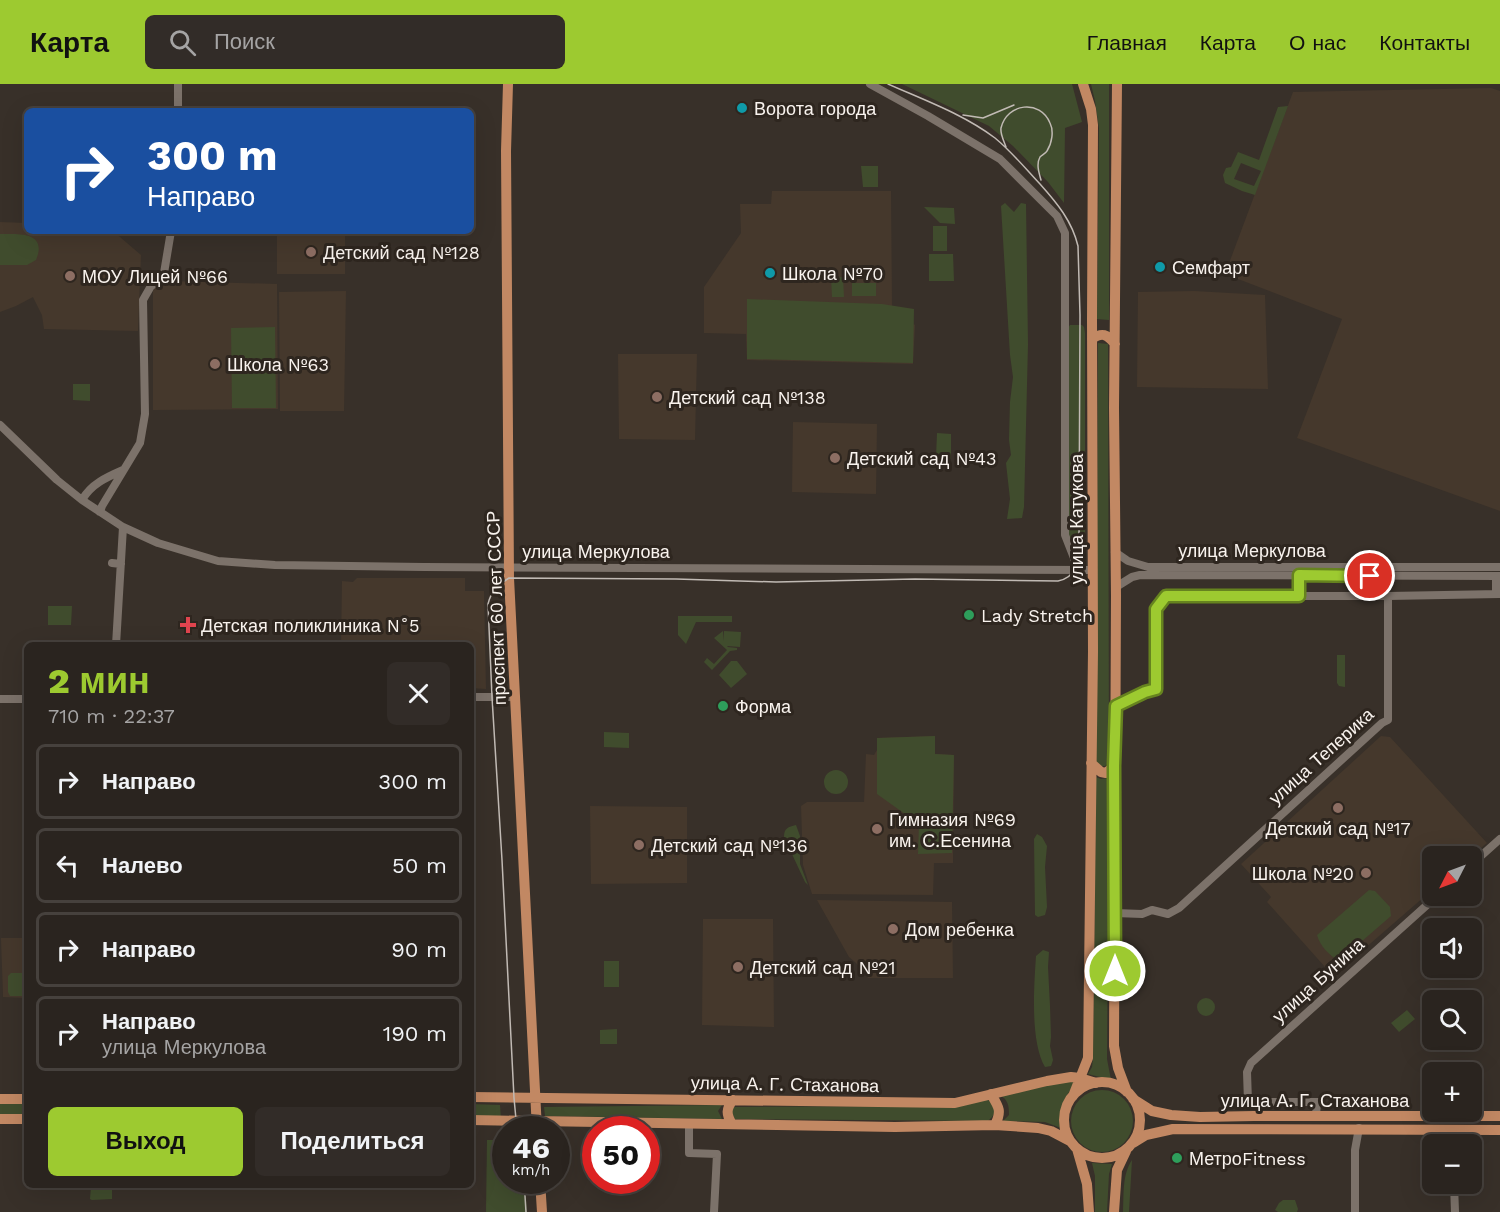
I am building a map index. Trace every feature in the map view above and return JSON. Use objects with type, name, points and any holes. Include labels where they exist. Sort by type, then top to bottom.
[{"type":"main road","name":"проспект 60 лет СССР","points":[[507,84],[508,567],[537,1116]]},
{"type":"main road","name":"улица Катукова","points":[[1076,1077],[1078,1072],[1086,1066],[1089,1046],[1091,763],[1093,125],[1091,109],[1083,84]]},
{"type":"main road","points":[[1114,1212],[1117,1170],[1138,1132],[1140,1121],[1138,1109],[1118,1068],[1114,1046],[1117,84]]},
{"type":"main road","points":[[1092,339],[1104,334],[1115,344]]},
{"type":"main road","points":[[1091,763],[1101,772],[1106,773],[1114,766]]},
{"type":"main road","points":[[1073,1096],[1076,1077]]},
{"type":"main road","name":"улица А. Г. Стаханова","points":[[474,1097],[955,1102],[1076,1077],[1096,1083]]},
{"type":"main road","points":[[1089,1212],[1087,1184],[1074,1145],[1065,1130],[1064,1118],[1067,1106],[1079,1090],[1096,1083],[1106,1082],[1118,1086],[1130,1095]]},
{"type":"main road","points":[[991,1094],[999,1110],[999,1117],[995,1125]]},
{"type":"main road","name":"улица А. Г. Стаханова","points":[[1130,1095],[1152,1111],[1200,1117],[1422,1114]]},
{"type":"main road","points":[[0,1099],[24,1099]]},
{"type":"main road","points":[[732,1124],[726,1111],[733,1100]]},
{"type":"main road","name":"улица А. Г. Стаханова","points":[[1482,1115],[1500,1116]]},
{"type":"main road","points":[[0,1119],[24,1119]]},
{"type":"main road","points":[[474,1120],[492,1122]]},
{"type":"main road","points":[[570,1126],[732,1124],[895,1127],[995,1125],[1051,1131],[1085,1154],[1094,1157],[1112,1157],[1130,1145]]},
{"type":"main road","name":"улица А. Г. Стаханова","points":[[1130,1145],[1146,1135],[1173,1129],[1500,1130]]},
{"type":"main road","points":[[541,1194],[542,1212]]},
{"type":"street","points":[[178,84],[178,108]]},
{"type":"street","points":[[870,84],[1000,159],[1057,216],[1065,233],[1065,535],[1074,558],[1075,570]]},
{"type":"street","points":[[100,512],[140,443],[145,414],[143,300],[151,286],[163,279],[170,234]]},
{"type":"street","name":"улица Меркулова","points":[[0,425],[52,475],[100,512],[158,543],[218,561],[285,565],[424,567],[1092,570]]},
{"type":"street","points":[[82,500],[101,480],[123,470]]},
{"type":"street","points":[[116,642],[116,563],[123,526]]},
{"type":"street","name":"улица Меркулова","points":[[1115,552],[1128,561],[1148,567],[1500,567]]},
{"type":"street","name":"улица Меркулова","points":[[1116,587],[1132,577],[1142,575],[1498,576]]},
{"type":"street","points":[[1299,575],[1299,596]]},
{"type":"street","points":[[1116,706],[1156,689],[1156,609],[1166,596],[1498,594],[1498,576]]},
{"type":"street","name":"улица Теперика","points":[[1114,913],[1142,914],[1152,910],[1168,914],[1179,908],[1388,720],[1388,596]]},
{"type":"street","points":[[474,698],[515,697]]},
{"type":"street","points":[[0,699],[24,699]]},
{"type":"street","points":[[1482,855],[1500,839]]},
{"type":"street","name":"улица Бунина","points":[[1316,1116],[1317,1102],[1248,1102],[1247,1072],[1251,1063],[1426,906]]},
{"type":"street","points":[[689,1124],[689,1153],[717,1154],[714,1212]]},
{"type":"street","points":[[1355,1212],[1355,1150],[1359,1128]]},
{"type":"street","points":[[1456,1130],[1456,1134]]},
{"type":"street","points":[[1454,1194],[1455,1212]]},
{"type":"shaded area","points":[[1491,88],[1500,91],[1500,511],[1297,438],[1342,319],[1225,274],[1293,92]]},
{"type":"shaded area","points":[[772,191],[891,191],[892,306],[915,325],[913,364],[747,360],[746,334],[704,333],[704,287],[741,233],[740,204],[771,204]]},
{"type":"shaded area","name":"МОУ Лицей №66","points":[[0,222],[24,223],[24,234],[116,234],[141,255],[138,331],[44,329],[42,315],[33,297],[0,312]]},
{"type":"shaded area","name":"Детский сад №128","points":[[277,234],[345,234],[345,274],[277,274]]},
{"type":"shaded area","name":"Школа №63","points":[[161,282],[277,284],[278,409],[153,410],[153,291]]},
{"type":"shaded area","points":[[346,291],[344,411],[280,411],[279,292]]},
{"type":"shaded area","points":[[1194,291],[1265,295],[1268,389],[1137,387],[1138,292]]},
{"type":"shaded area","name":"Детский сад №138","points":[[618,354],[697,354],[695,440],[619,439]]},
{"type":"shaded area","name":"Детский сад №43","points":[[793,422],[877,424],[876,494],[792,492]]},
{"type":"shaded area","points":[[357,578],[465,578],[465,591],[484,591],[486,689],[474,688],[474,642],[341,642],[342,581],[353,582]]},
{"type":"shaded area","name":"Гимназия №69 им. С.Есенина","points":[[935,736],[935,754],[954,755],[953,863],[934,863],[933,895],[812,894],[803,865],[801,806],[807,802],[864,802],[866,754],[874,755],[877,750],[877,738]]},
{"type":"shaded area","name":"Школа №20","points":[[1381,736],[1390,737],[1487,843],[1482,847],[1422,846],[1422,899],[1333,976],[1267,902],[1271,897],[1241,864]]},
{"type":"shaded area","name":"Детский сад №136","points":[[590,806],[687,807],[687,883],[591,884]]},
{"type":"shaded area","name":"Дом ребенка","points":[[817,900],[952,902],[953,978],[868,978],[849,957]]},
{"type":"shaded area","name":"Детский сад №21","points":[[703,919],[773,919],[774,1027],[702,1025]]},
{"type":"shaded area","points":[[1,938],[24,938],[24,998],[3,997]]},
{"type":"green space","points":[[902,84],[1072,84],[1082,122],[1065,128],[1064,203],[1048,182],[1013,146],[989,126]]},
{"type":"green space","points":[[1091,84],[1109,84],[1109,320],[1097,319],[1099,128]]},
{"type":"green space","points":[[1288,106],[1255,195],[1225,183],[1223,175],[1226,168],[1231,167],[1238,152],[1259,160],[1278,107]],"holes":[[[1241,163],[1261,171],[1254,186],[1234,179]]]},
{"type":"green space","points":[[861,166],[878,166],[878,187],[863,187]]},
{"type":"green space","points":[[1005,203],[1014,212],[1021,203],[1026,204],[1028,344],[1024,507],[1022,518],[1007,519],[1010,499],[1006,463],[1011,455],[1009,440],[1013,377],[1001,206]]},
{"type":"green space","points":[[924,207],[954,208],[955,224],[940,223]]},
{"type":"green space","points":[[933,226],[947,226],[947,251],[933,251]]},
{"type":"green space","points":[[0,234],[29,236],[35,239],[39,251],[36,260],[27,265],[0,265]]},
{"type":"green space","points":[[929,254],[953,254],[954,281],[929,281]]},
{"type":"green space","points":[[831,277],[843,277],[844,297],[832,297]]},
{"type":"green space","points":[[852,283],[876,283],[876,296],[852,296]]},
{"type":"green space","points":[[747,299],[882,304],[914,309],[913,363],[747,359]]},
{"type":"green space","points":[[1070,325],[1082,325],[1085,333],[1085,549],[1079,557],[1074,555],[1068,531],[1068,328]]},
{"type":"green space","points":[[275,327],[276,408],[232,408],[231,328]]},
{"type":"green space","points":[[1098,343],[1108,344],[1109,763],[1105,766],[1100,766],[1096,762]]},
{"type":"green space","points":[[73,384],[90,384],[90,401],[73,400]]},
{"type":"green space","points":[[937,433],[951,434],[951,459],[936,458]]},
{"type":"green space","points":[[48,606],[72,606],[71,625],[48,625]]},
{"type":"green space","points":[[678,616],[732,616],[732,622],[696,622],[686,644],[678,635]]},
{"type":"green space","points":[[723,631],[724,641],[724,631],[741,632],[740,647],[727,646],[737,648],[737,650],[730,651],[712,670],[704,662],[707,658],[714,664],[727,650],[714,638]]},
{"type":"green space","points":[[1337,655],[1345,655],[1345,687],[1337,683]]},
{"type":"green space","points":[[731,661],[737,661],[747,674],[731,688],[719,675]]},
{"type":"green space","points":[[604,732],[629,733],[629,748],[604,747]]},
{"type":"green space","points":[[935,736],[935,754],[954,755],[952,853],[918,854],[919,824],[877,794],[877,738]]},
{"type":"green space","points":[[831,770],[841,770],[848,777],[848,787],[841,794],[831,794],[824,787],[824,777]]},
{"type":"green space","points":[[1096,777],[1109,778],[1107,1059],[1111,1080],[1088,1074],[1093,1058]]},
{"type":"green space","points":[[796,825],[800,836],[800,864],[808,885],[784,837],[787,828]]},
{"type":"green space","points":[[1037,834],[1042,837],[1047,846],[1045,867],[1047,907],[1045,915],[1038,917],[1035,915],[1034,839]]},
{"type":"green space","points":[[1369,890],[1375,891],[1390,907],[1391,916],[1339,961],[1325,950],[1317,935]]},
{"type":"green space","points":[[1043,950],[1049,952],[1050,1046],[1053,1060],[1051,1066],[1045,1067],[1037,1043],[1034,1013],[1036,956]]},
{"type":"green space","points":[[604,961],[619,961],[619,987],[604,987]]},
{"type":"green space","points":[[11,973],[24,973],[24,996],[10,996],[8,976]]},
{"type":"green space","points":[[1202,998],[1210,998],[1215,1003],[1213,1014],[1202,1016],[1197,1011],[1197,1003]]},
{"type":"green space","points":[[1407,1010],[1415,1019],[1399,1032],[1391,1023]]},
{"type":"green space","points":[[617,1029],[617,1044],[600,1044],[600,1030]]},
{"type":"green space","points":[[1066,1080],[1077,1081],[1063,1104],[1060,1114],[1061,1128],[1045,1122],[1003,1121],[1009,1115],[1009,1108],[1000,1095]]},
{"type":"green space","points":[[1096,1090],[1108,1090],[1124,1099],[1131,1109],[1133,1121],[1131,1133],[1124,1143],[1108,1152],[1096,1152],[1085,1147],[1076,1138],[1071,1127],[1071,1115],[1076,1104],[1085,1095]]},
{"type":"green space","points":[[983,1099],[991,1101],[996,1111],[988,1121],[735,1119],[731,1111],[734,1107],[949,1106]]},
{"type":"green space","points":[[0,1102],[24,1102],[24,1117],[0,1116]]},
{"type":"green space","points":[[474,1104],[500,1105],[501,1116],[492,1116],[492,1119],[474,1118]]},
{"type":"green space","points":[[722,1105],[718,1111],[722,1119],[660,1118],[660,1116],[545,1116],[544,1107]]},
{"type":"green space","points":[[487,1140],[492,1140],[492,1194],[526,1194],[527,1212],[486,1212]]},
{"type":"green space","points":[[1132,1160],[1129,1212],[1123,1212],[1125,1178]]},
{"type":"green space","points":[[1092,1163],[1112,1164],[1109,1174],[1107,1212],[1095,1212],[1095,1176]]},
{"type":"green space","points":[[91,1188],[112,1188],[112,1199],[90,1199]]},
{"type":"green space","points":[[1283,1200],[1295,1200],[1297,1212],[1275,1210]]},
{"type":"tram line","points":[[516,1116],[488,604],[498,586],[509,578],[776,582],[915,579],[1058,581],[1070,575],[1076,566],[1079,540],[1080,315],[1078,246],[1075,237],[1068,220],[1052,198],[995,138],[957,115],[888,84]]},
{"type":"tram line","points":[[963,115],[983,118],[1014,105]]},
{"type":"tram line","points":[[1006,147],[1001,128],[1010,113],[1024,107],[1032,107],[1045,115],[1052,133],[1049,148],[1039,160],[1041,180]]},
{"type":"tram line","points":[[525,1194],[526,1212]]},
{"type":"place","name":"Ворота города","points":[[742,108]]},
{"type":"place","name":"Детский сад №128","points":[[311,252]]},
{"type":"place","name":"Семфарт","points":[[1160,267]]},
{"type":"place","name":"Школа №70","points":[[770,273]]},
{"type":"place","name":"МОУ Лицей №66","points":[[70,276]]},
{"type":"place","name":"Школа №63","points":[[215,364]]},
{"type":"place","name":"Детский сад №138","points":[[657,397]]},
{"type":"place","name":"Детский сад №43","points":[[835,458]]},
{"type":"place","name":"Lady Stretch","points":[[969,615]]},
{"type":"place","name":"Детская поликлиника N˚5","points":[[188,625]]},
{"type":"place","name":"Форма","points":[[723,706]]},
{"type":"place","name":"Детский сад №17","points":[[1338,808]]},
{"type":"place","name":"Гимназия №69 им. С.Есенина","points":[[877,829]]},
{"type":"place","name":"Детский сад №136","points":[[639,845]]},
{"type":"place","name":"Школа №20","points":[[1366,873]]},
{"type":"place","name":"Дом ребенка","points":[[893,929]]},
{"type":"place","name":"Детский сад №21","points":[[738,967]]},
{"type":"place","name":"МетроFitness","points":[[1177,1158]]},
{"type":"route","points":[[1115,971],[1116,706],[1156,689],[1156,609],[1166,596],[1299,596],[1299,575],[1370,576]]}]
